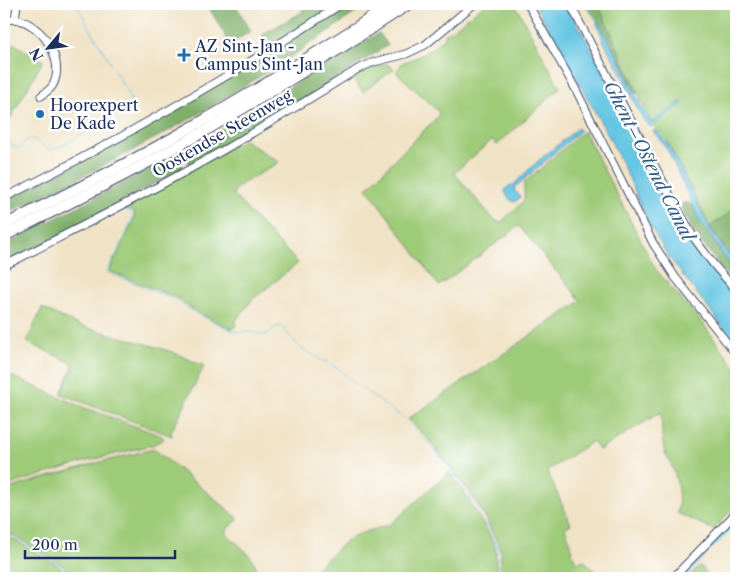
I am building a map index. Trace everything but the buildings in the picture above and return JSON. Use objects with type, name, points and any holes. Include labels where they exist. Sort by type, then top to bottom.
[{"type":"highway","points":[[4,225],[80,188],[193,127],[392,4]]},
{"type":"highway","points":[[4,236],[189,140],[316,64],[409,4]]},
{"type":"street","points":[[15,19],[18,4]]},
{"type":"street","points":[[4,198],[64,168],[177,106],[308,27],[341,4]]},
{"type":"street","name":"Oostendse Steenweg","points":[[4,266],[179,175],[358,69],[374,62],[406,54],[425,45],[474,4]]},
{"type":"street","points":[[528,4],[592,122],[653,244],[675,277],[736,354]]},
{"type":"street","points":[[570,4],[694,238],[736,290]]},
{"type":"street","points":[[4,21],[15,19],[26,23],[35,28],[48,42],[56,63],[56,74],[53,84],[42,96]]},
{"type":"street","points":[[673,578],[736,513]]},
{"type":"green space","points":[[207,4],[235,4],[251,31],[230,44]]},
{"type":"green space","points":[[305,4],[337,4],[267,47],[262,38],[264,33],[301,13]]},
{"type":"green space","points":[[346,4],[368,4],[275,67],[203,111],[114,160],[4,215],[4,201],[106,149],[179,108]]},
{"type":"green space","points":[[485,4],[515,4],[560,88],[497,145],[492,140],[454,173],[490,215],[496,221],[501,222],[523,202],[524,183],[584,131],[656,270],[704,325],[736,369],[736,504],[714,530],[677,513],[679,502],[678,489],[674,471],[666,456],[664,447],[661,412],[599,450],[593,441],[547,471],[571,524],[565,529],[570,540],[573,555],[578,562],[584,560],[598,574],[598,578],[504,578],[500,565],[502,553],[486,518],[451,468],[428,439],[408,419],[581,301],[519,226],[439,286],[367,188],[438,116],[439,112],[396,72],[402,63],[431,49],[444,38],[446,33]]},
{"type":"green space","points":[[585,4],[600,4],[599,7],[638,92],[636,93],[622,63],[599,23]]},
{"type":"green space","points":[[600,4],[736,4],[736,208],[710,227],[666,139],[652,124],[599,7]]},
{"type":"green space","points":[[379,33],[388,45],[224,148],[189,164],[182,153]]},
{"type":"green space","points":[[4,38],[43,61],[4,129]]},
{"type":"green space","points":[[387,64],[394,69],[363,92],[350,76],[371,67]]},
{"type":"green space","points":[[244,140],[279,162],[236,188],[234,196],[298,263],[253,299],[234,323],[237,324],[233,329],[198,313],[177,298],[109,271],[135,217],[134,212],[124,207]]},
{"type":"green space","points":[[177,155],[183,168],[32,250],[4,263],[4,245]]},
{"type":"green space","points":[[686,202],[693,206],[700,221],[736,273],[736,287],[693,231],[680,205]]},
{"type":"green space","points":[[736,208],[736,264],[710,227]]},
{"type":"green space","points":[[42,308],[80,326],[172,352],[204,366],[171,432],[172,436],[61,394],[74,364],[27,342]]},
{"type":"green space","points":[[4,373],[80,406],[162,436],[164,439],[152,445],[84,462],[9,485],[4,481]]},
{"type":"green space","points":[[154,449],[237,517],[238,520],[230,526],[227,534],[251,558],[260,578],[73,578],[61,564],[4,530],[4,487],[7,489],[93,464]]},
{"type":"green space","points":[[449,472],[462,489],[489,534],[496,550],[496,566],[499,578],[306,578],[347,540],[391,524]]},
{"type":"green space","points":[[4,534],[56,564],[69,578],[4,578]]},
{"type":"green space","points":[[700,566],[711,578],[686,578]]},
{"type":"water","name":"Ghent–Ostend Canal","points":[[535,4],[566,4],[616,95],[676,215],[698,252],[736,298],[736,344],[668,256],[648,222],[609,137]]},
{"type":"water","points":[[598,21],[650,122],[652,123],[681,101],[683,103],[651,127],[645,122],[638,110],[605,44],[597,24]]},
{"type":"water","points":[[578,128],[580,131],[515,187],[514,191],[520,195],[519,199],[514,202],[508,198],[505,191],[507,188],[513,185]]},
{"type":"water","points":[[655,129],[669,146],[709,227],[736,266],[736,273],[700,221],[668,151],[653,131]]},
{"type":"waterway","points":[[76,4],[111,64]]},
{"type":"waterway","points":[[588,4],[597,21]]},
{"type":"waterway","points":[[4,140],[19,149],[29,139],[37,141],[44,147],[54,149],[129,108],[131,99],[114,70]]},
{"type":"waterway","points":[[122,208],[131,212],[133,218],[107,272],[176,300],[197,314],[236,332],[266,335],[276,327],[283,326],[290,337],[302,349],[337,368],[365,391],[405,419],[428,442],[459,480],[484,518],[500,554],[499,559]]},
{"type":"waterway","points":[[680,578],[736,521]]},
{"type":"waterway","points":[[4,531],[64,567],[71,578]]},
{"type":"waterway","points":[[498,565],[502,578]]},
{"type":"place","name":"AZ Sint-Jan - Campus Sint-Jan","points":[[184,55]]},
{"type":"place","name":"Hoorexpert De Kade","points":[[40,114]]}]
